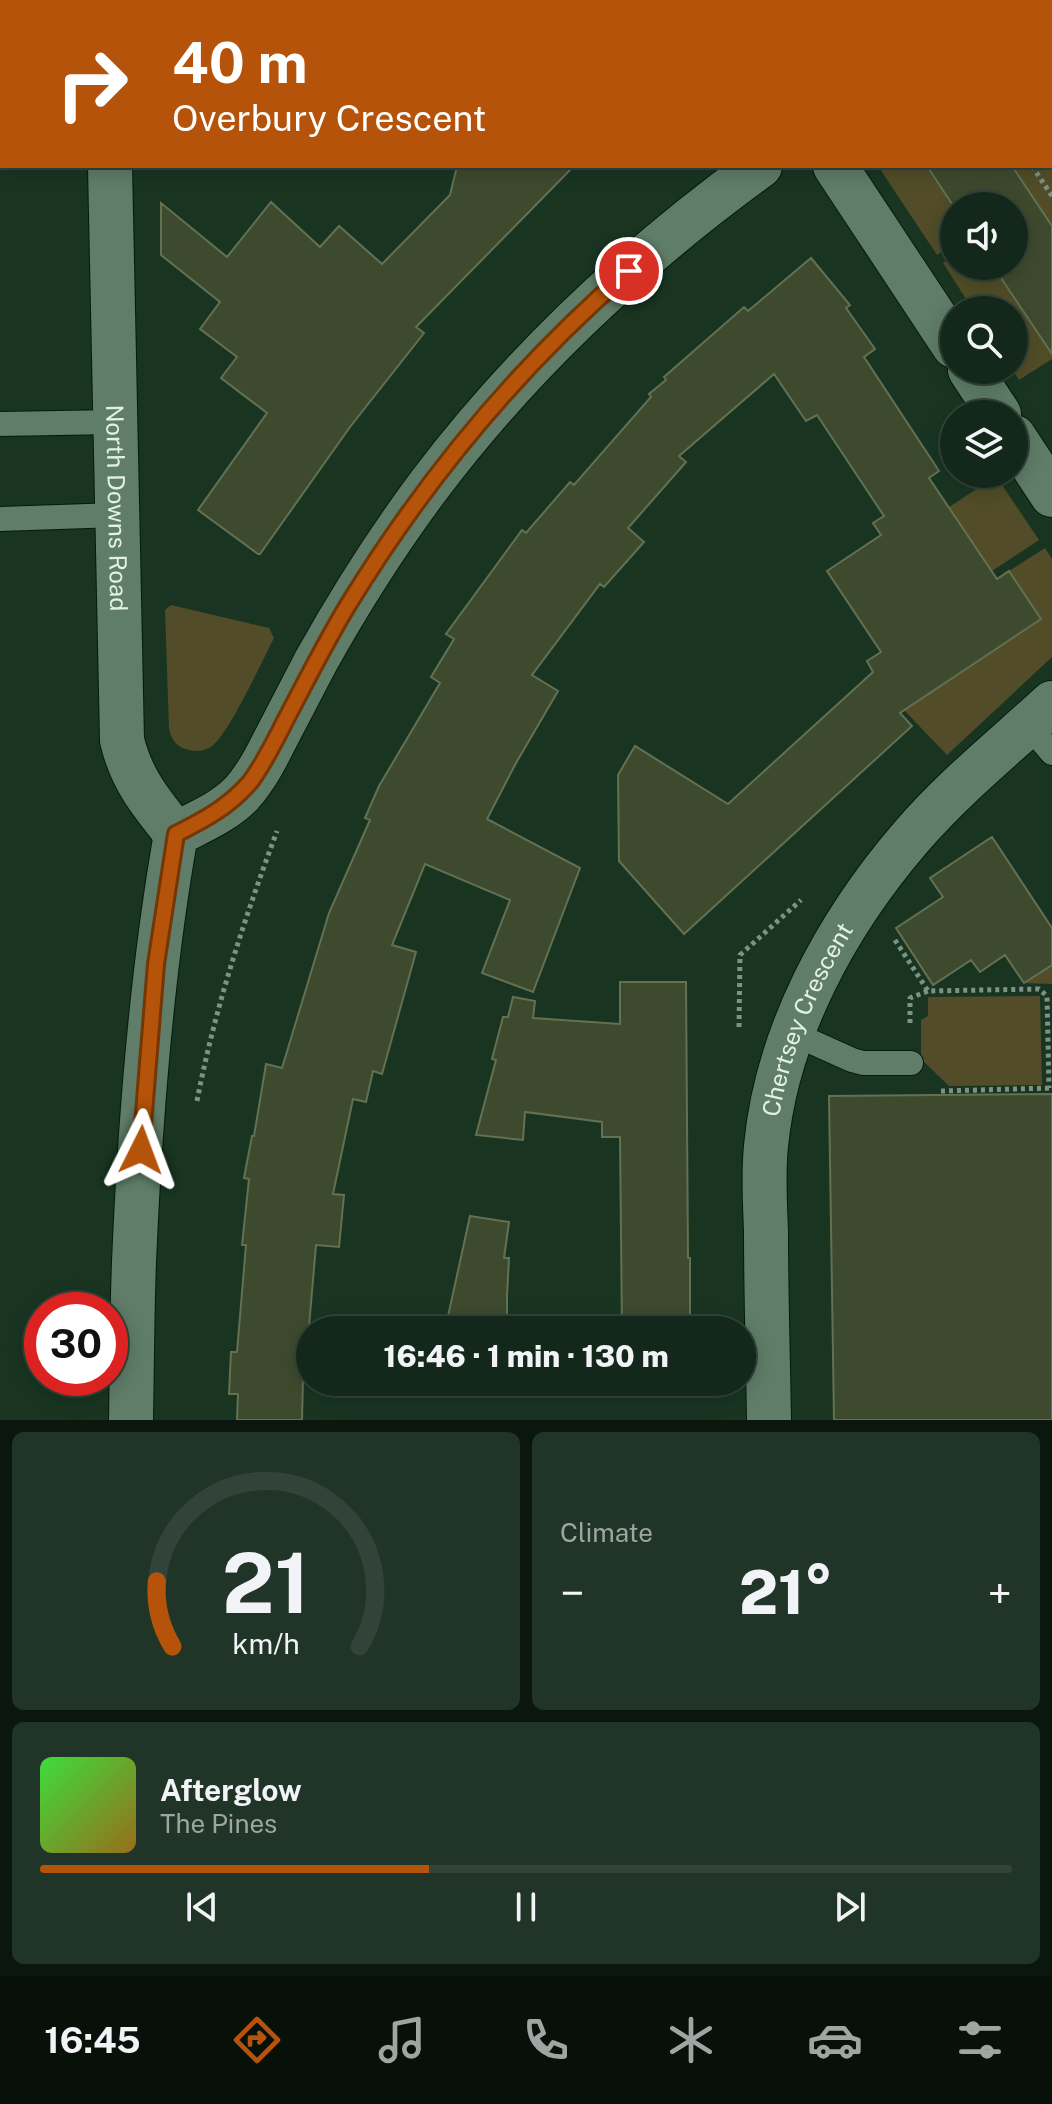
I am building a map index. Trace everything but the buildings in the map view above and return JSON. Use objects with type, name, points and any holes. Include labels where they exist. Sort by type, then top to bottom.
[{"type":"street","name":"North Downs Road","points":[[110,168],[122,740],[129,766],[141,790],[176,834]]},
{"type":"street","points":[[131,1420],[134,1265],[143,1108],[156,964],[176,834],[233,801],[251,781],[370,570],[432,481],[489,411],[615,283],[697,213],[757,168]]},
{"type":"street","points":[[836,168],[940,325]]},
{"type":"street","points":[[1028,458],[1052,495]]},
{"type":"street","name":"Chertsey Crescent","points":[[769,1420],[765,1147],[781,1066],[792,1033],[822,969],[862,901],[897,854],[961,786],[1044,727]]},
{"type":"lane","points":[[0,424],[115,422]]},
{"type":"lane","points":[[0,519],[117,515]]},
{"type":"lane","points":[[792,1033],[863,1063],[911,1063]]},
{"type":"path","points":[[1033,168],[1052,196]]},
{"type":"path","points":[[194,1112],[226,975],[280,825]]},
{"type":"path","points":[[862,901],[880,917],[928,991],[1039,989],[1047,996],[1050,1088],[911,1091],[911,1063]]},
{"type":"shaded area","points":[[879,168],[944,168],[950,192],[940,192],[940,253],[937,255]]},
{"type":"shaded area","points":[[1013,168],[1052,168],[1052,226]]},
{"type":"shaded area","points":[[954,280],[1002,280],[1013,296],[964,296]]},
{"type":"shaded area","points":[[1028,318],[1052,354],[1052,359],[1028,374]]},
{"type":"shaded area","points":[[978,488],[1004,488],[1039,540],[992,571],[952,511],[904,543],[901,539]]},
{"type":"shaded area","points":[[1045,548],[1052,559],[1052,657],[947,755],[903,709],[1040,619],[1009,571]]},
{"type":"shaded area","points":[[171,605],[269,628],[274,638],[227,727],[212,746],[201,751],[178,745],[169,729],[165,610]]},
{"type":"shaded area","points":[[1052,965],[1052,984],[1024,983]]},
{"type":"shaded area","points":[[1040,996],[1042,1085],[949,1086],[921,1059],[921,1020],[928,1016],[928,997]]},
{"type":"route","points":[[141,1150],[156,964],[176,834],[233,801],[251,781],[347,607],[432,481],[531,365],[629,271]]}]
